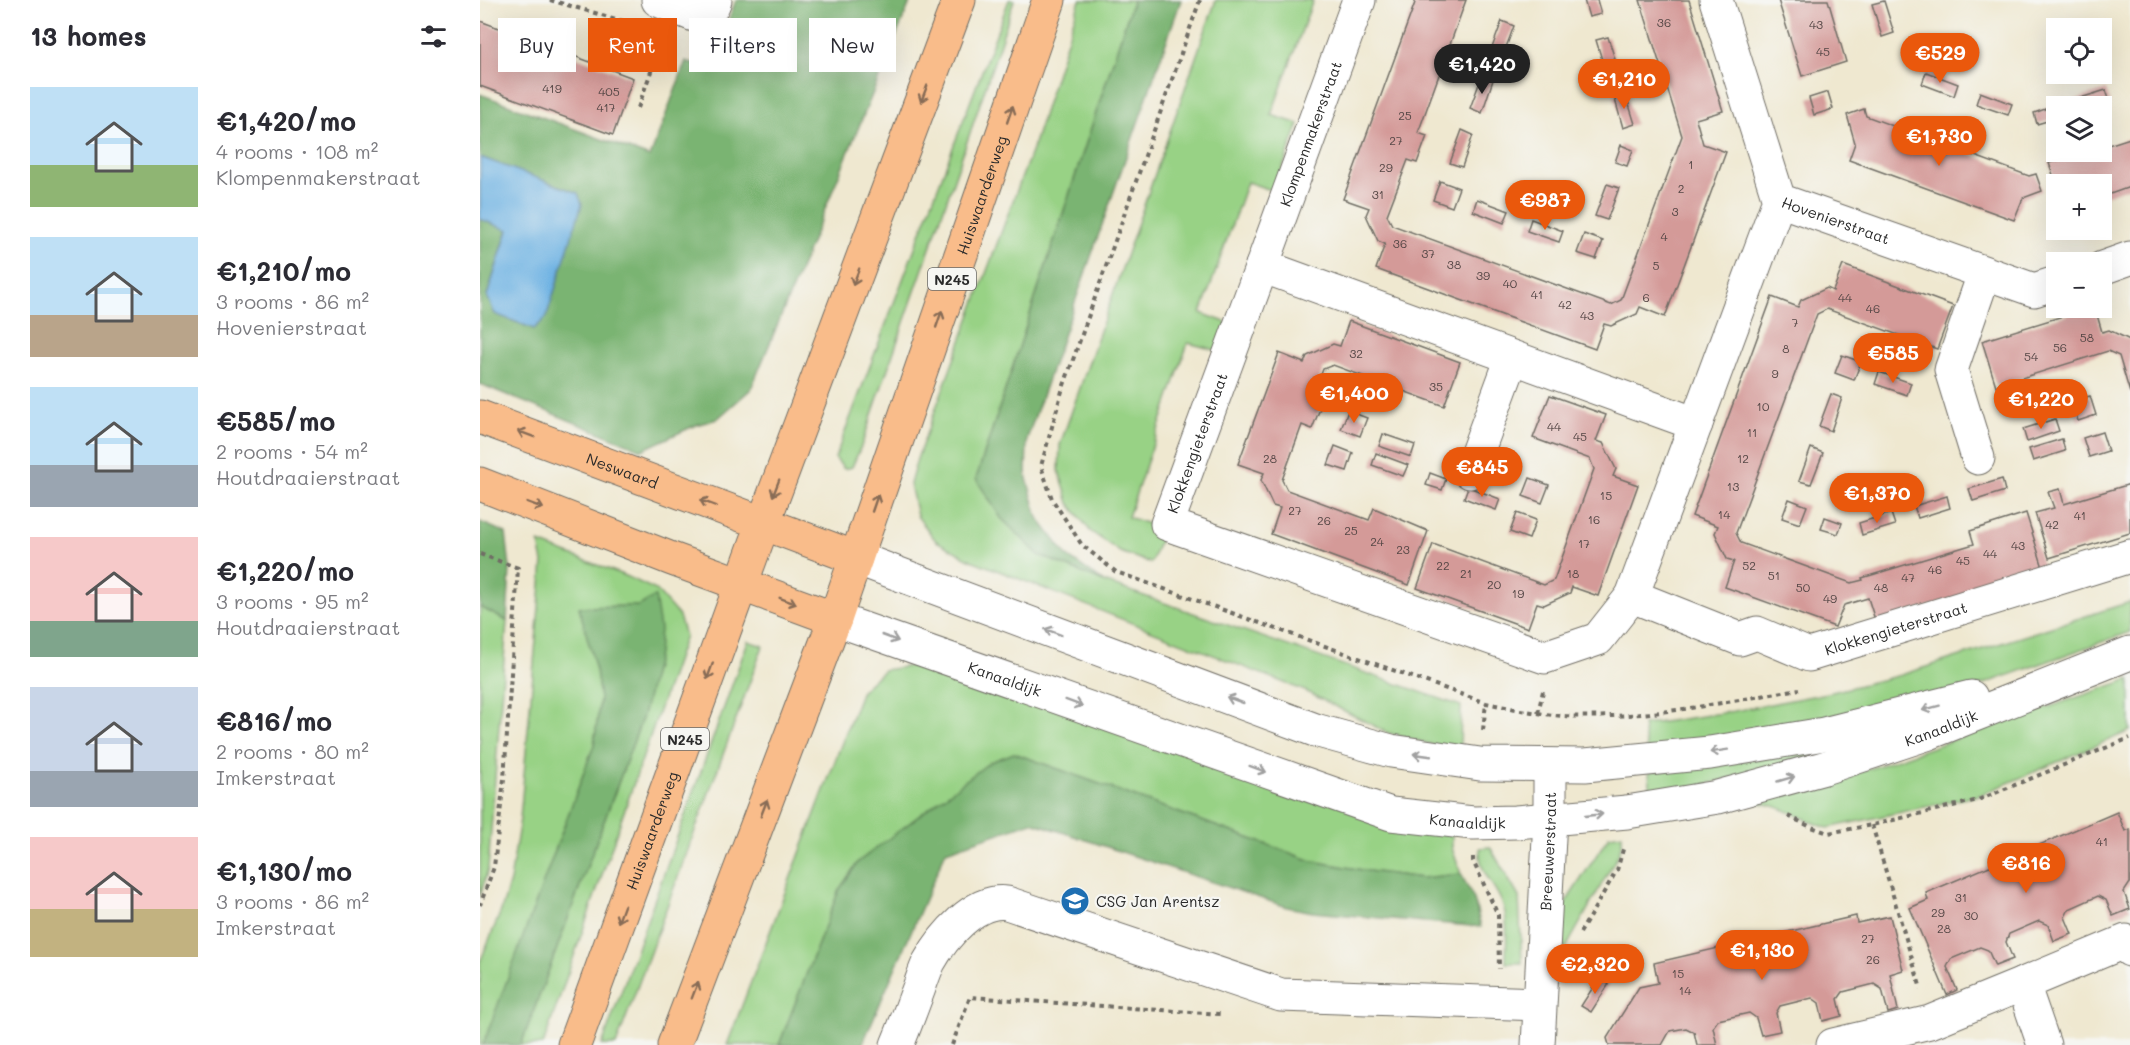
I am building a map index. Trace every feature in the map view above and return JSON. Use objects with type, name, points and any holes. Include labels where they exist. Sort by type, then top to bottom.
[{"type":"main road","name":"Huiswaarderweg","points":[[574,1045],[763,524],[959,0]]},
{"type":"main road","name":"Huiswaarderweg","points":[[674,1045],[835,619],[1049,0]]},
{"type":"main road","name":"Neswaard","points":[[480,417],[763,524]]},
{"type":"main road","points":[[480,484],[672,559],[835,619]]},
{"type":"main road","points":[[763,524],[856,558]]},
{"type":"street","points":[[658,0],[694,15],[713,5],[715,0]]},
{"type":"street","name":"Klompenmakerstraat","points":[[1262,266],[1359,0]]},
{"type":"street","name":"Hovenierstraat","points":[[1716,0],[1779,200],[1984,274],[2034,290],[2046,286]]},
{"type":"street","name":"Klokkengieterstraat","points":[[1262,266],[1167,524],[1545,657],[1598,639],[1632,596],[1779,200]]},
{"type":"street","points":[[2112,264],[2130,258]]},
{"type":"street","points":[[1262,266],[1696,424]]},
{"type":"street","points":[[1978,459],[1951,370],[1984,274]]},
{"type":"street","points":[[1470,472],[1512,358]]},
{"type":"street","name":"Klokkengieterstraat","points":[[1632,596],[1740,639],[1757,633],[1809,655],[2130,556]]},
{"type":"street","name":"Kanaaldijk","points":[[856,558],[1315,730],[1391,751],[1480,764],[1585,765],[1620,762],[1710,753],[1824,734],[2120,657]]},
{"type":"street","name":"Kanaaldijk","points":[[835,619],[1391,814],[1473,823],[1626,812],[1718,797],[1824,768],[1929,733],[2120,657]]},
{"type":"street","name":"Breeuwerstraat","points":[[1538,1045],[1550,819],[1550,765]]},
{"type":"street","points":[[897,1045],[928,963],[953,930],[985,905],[997,902],[1007,903],[1281,995],[1539,1004]]},
{"type":"street","points":[[1833,1045],[1930,1022],[2126,941],[2130,950]]},
{"type":"street","points":[[2023,984],[2044,1045]]},
{"type":"path","points":[[550,0],[613,18]]},
{"type":"path","points":[[638,108],[651,72]]},
{"type":"path","points":[[480,554],[518,568],[504,779],[494,867],[480,905]]},
{"type":"path","points":[[1480,764],[1486,704]]},
{"type":"path","points":[[1616,716],[1620,762]]},
{"type":"path","points":[[1785,814],[1828,833],[1838,833],[1978,800],[2130,738]]},
{"type":"path","points":[[1574,943],[1617,870],[1629,828],[1626,812]]},
{"type":"path","points":[[1473,823],[1473,861],[1498,915],[1499,1003]]},
{"type":"path","points":[[1872,825],[1930,1022]]},
{"type":"green space","points":[[736,0],[911,0],[896,36],[896,18],[809,18],[809,72],[881,72],[751,389],[717,419],[696,425],[642,450],[480,384],[480,219],[508,229],[487,296],[495,314],[534,329],[578,193],[480,157],[480,94],[650,157],[686,61],[689,62],[689,72],[797,72],[797,18],[729,18]]},
{"type":"green space","points":[[1009,0],[1014,0],[996,56],[862,444],[852,467],[844,469],[835,458]]},
{"type":"green space","points":[[1080,0],[1133,0],[976,479],[1039,555],[1104,582],[1461,706],[1460,752],[1388,733],[1305,691],[971,560],[936,541],[917,516],[910,484],[917,459],[1033,147]]},
{"type":"green space","points":[[1133,0],[1181,0],[1027,439],[1026,475],[1038,518],[1066,555],[1104,582],[1039,555],[1001,518],[976,479]]},
{"type":"green space","points":[[1216,0],[1313,0],[1271,115],[1299,124],[1274,191],[1247,182],[1201,313],[1228,323],[1219,351],[1188,343],[1128,517],[1164,529],[1151,563],[1120,552],[1090,531],[1069,503],[1059,471],[1060,445]]},
{"type":"green space","points":[[480,522],[506,533],[510,568],[507,621],[480,607]]},
{"type":"green space","points":[[539,543],[626,576],[656,590],[679,616],[685,636],[543,1045],[521,1045],[643,716],[639,606],[580,607],[596,670],[600,699],[594,745],[493,1022],[483,1045],[480,1045],[480,962],[501,911],[510,881],[520,819],[543,562]]},
{"type":"green space","points":[[655,596],[660,629],[658,654],[643,716],[521,1045],[483,1045],[594,745],[600,699],[596,670],[579,607],[639,606]]},
{"type":"green space","points":[[2130,602],[2130,632],[1967,690],[1647,752],[1643,725],[1729,712],[1828,693],[1901,675]]},
{"type":"green space","points":[[480,607],[507,621],[488,869],[480,897]]},
{"type":"green space","points":[[748,641],[763,646],[616,1045],[602,1045]]},
{"type":"green space","points":[[911,666],[932,670],[1452,835],[1452,848],[1461,874],[1422,878],[1312,861],[1014,753],[990,763],[858,862],[839,890],[779,1045],[727,1045],[862,690],[884,670]]},
{"type":"green space","points":[[2130,679],[2130,731],[1980,795],[1828,828],[1779,808],[1748,802],[1869,769]]},
{"type":"green space","points":[[1869,744],[1651,798],[1649,772]]},
{"type":"green space","points":[[1014,753],[1312,861],[1422,878],[1461,874],[1474,899],[1481,927],[1313,912],[1287,907],[1032,822],[946,851],[862,1045],[779,1045],[839,890],[858,862],[990,762]]},
{"type":"green space","points":[[1622,834],[1618,855],[1566,948],[1562,948],[1564,905],[1609,836]]},
{"type":"green space","points":[[1490,847],[1519,897],[1522,963],[1506,963],[1506,916],[1499,896],[1484,871],[1480,857],[1480,848]]},
{"type":"water","points":[[480,157],[578,193],[582,204],[546,318],[534,329],[495,314],[487,296],[508,230],[480,219]]},
{"type":"building","points":[[1416,0],[1466,0],[1418,133],[1427,136],[1417,163],[1408,160],[1387,215],[1392,225],[1611,305],[1621,300],[1682,136],[1640,0],[1689,0],[1723,111],[1696,119],[1703,144],[1726,152],[1665,317],[1640,307],[1637,314],[1611,326],[1604,324],[1595,349],[1376,269],[1385,244],[1378,241],[1366,215],[1369,208],[1343,199]]},
{"type":"building","points":[[1584,0],[1597,0],[1601,14],[1589,17]]},
{"type":"building","points":[[1778,0],[1828,0],[1846,62],[1802,76]]},
{"type":"building","points":[[1884,1],[1894,33],[1882,37],[1872,4]]},
{"type":"building","points":[[480,21],[498,28],[498,72],[576,72],[576,57],[588,61],[588,72],[617,72],[633,78],[613,135],[480,86]]},
{"type":"building","points":[[1502,21],[1514,26],[1502,58],[1490,53]]},
{"type":"building","points":[[1608,37],[1618,69],[1606,73],[1596,40]]},
{"type":"building","points":[[1926,72],[1958,84],[1954,96],[1922,84]]},
{"type":"building","points":[[1482,76],[1493,80],[1482,113],[1470,108]]},
{"type":"building","points":[[2106,90],[2108,96],[2087,96]]},
{"type":"building","points":[[1625,92],[1635,124],[1623,128],[1614,96]]},
{"type":"building","points":[[1828,92],[1833,109],[1814,115],[1809,98]]},
{"type":"building","points":[[1980,92],[2012,104],[2008,115],[1976,104]]},
{"type":"building","points":[[1864,109],[1866,116],[2029,176],[2036,174],[2042,191],[2023,198],[2014,220],[1849,160],[1855,143],[1847,115]]},
{"type":"building","points":[[2046,109],[2046,121],[2037,124],[2034,113]]},
{"type":"building","points":[[1462,130],[1473,135],[1462,167],[1450,163]]},
{"type":"building","points":[[2130,138],[2130,187],[2112,193],[2112,174],[2053,174],[2049,163],[2053,162],[2112,162],[2112,144]]},
{"type":"building","points":[[1621,145],[1633,150],[1627,166],[1615,162]]},
{"type":"building","points":[[1440,181],[1459,188],[1452,207],[1433,200]]},
{"type":"building","points":[[1607,184],[1619,188],[1607,220],[1595,216]]},
{"type":"building","points":[[1477,199],[1509,211],[1504,223],[1473,211]]},
{"type":"building","points":[[1531,219],[1563,231],[1559,242],[1527,231]]},
{"type":"building","points":[[1584,234],[1603,241],[1596,259],[1577,253]]},
{"type":"building","points":[[1843,265],[1953,306],[1937,349],[1827,309],[1817,314],[1736,533],[1741,543],[1851,583],[1974,544],[1970,531],[2026,513],[2044,571],[1876,623],[1868,598],[1844,605],[1835,627],[1725,587],[1734,561],[1727,559],[1715,533],[1718,526],[1692,516],[1772,297],[1798,307],[1801,300],[1827,288],[1833,291]]},
{"type":"building","points":[[2057,318],[2098,318],[2102,332],[2109,330],[2130,340],[2130,393],[2119,356],[2108,351],[1996,386],[1982,341]]},
{"type":"building","points":[[1349,321],[1460,362],[1444,406],[1333,365],[1323,369],[1313,397],[1323,401],[1312,429],[1302,425],[1282,480],[1287,490],[1369,520],[1374,508],[1428,531],[1409,585],[1271,534],[1280,508],[1273,506],[1261,480],[1264,473],[1238,464],[1279,353],[1304,363],[1307,356],[1333,344],[1340,346]]},
{"type":"building","points":[[1842,355],[1861,362],[1854,380],[1835,373]]},
{"type":"building","points":[[1879,372],[1911,383],[1907,395],[1875,384]]},
{"type":"building","points":[[1831,394],[1842,398],[1831,431],[1819,426]]},
{"type":"building","points":[[1550,395],[1606,415],[1596,441],[1603,443],[1616,469],[1613,476],[1638,485],[1598,596],[1572,587],[1570,593],[1544,605],[1537,603],[1528,628],[1417,588],[1433,544],[1544,585],[1554,580],[1594,469],[1590,459],[1533,438]]},
{"type":"building","points":[[2090,396],[2096,415],[2078,421],[2072,401]]},
{"type":"building","points":[[1348,411],[1367,418],[1360,436],[1341,429]]},
{"type":"building","points":[[2055,419],[2059,431],[2027,442],[2023,429]]},
{"type":"building","points":[[2102,432],[2108,451],[2089,457],[2083,438]]},
{"type":"building","points":[[1383,434],[1415,445],[1411,457],[1379,446]]},
{"type":"building","points":[[2062,439],[2065,451],[2033,461],[2029,449]]},
{"type":"building","points":[[1335,446],[1353,453],[1347,471],[1328,465]]},
{"type":"building","points":[[1811,448],[1823,453],[1811,484],[1799,481]]},
{"type":"building","points":[[1376,453],[1408,465],[1403,476],[1372,465]]},
{"type":"building","points":[[1430,473],[1446,479],[1442,490],[1426,485]]},
{"type":"building","points":[[1530,478],[1549,485],[1542,503],[1523,496]]},
{"type":"building","points":[[2002,479],[2005,491],[1973,501],[1969,489]]},
{"type":"building","points":[[2130,484],[2130,533],[2049,558],[2035,513],[2054,508],[2048,492],[2060,489],[2064,504]]},
{"type":"building","points":[[1468,487],[1500,499],[1496,510],[1464,498]]},
{"type":"building","points":[[1947,496],[1950,508],[1918,518],[1914,506]]},
{"type":"building","points":[[1789,499],[1807,506],[1800,524],[1782,518]]},
{"type":"building","points":[[1517,513],[1536,520],[1529,539],[1510,532]]},
{"type":"building","points":[[1891,513],[1895,525],[1862,535],[1859,523]]},
{"type":"building","points":[[1825,517],[1842,523],[1838,534],[1821,529]]},
{"type":"building","points":[[2117,812],[2125,831],[2130,829],[2130,883],[2124,892],[2130,909],[2113,916],[2106,900],[2098,896],[2069,909],[2065,917],[2072,934],[2054,941],[2048,925],[2039,921],[2009,934],[2006,942],[2013,959],[1995,966],[1988,950],[1980,947],[1951,959],[1947,967],[1957,990],[1947,995],[1910,908],[1928,900],[1926,893]]},
{"type":"building","points":[[1856,916],[1857,923],[1890,916],[1903,970],[1890,974],[1898,1010],[1888,1013],[1882,989],[1874,984],[1843,992],[1838,999],[1842,1016],[1823,1021],[1819,1003],[1812,998],[1780,1006],[1776,1013],[1780,1031],[1761,1035],[1756,1018],[1749,1013],[1718,1020],[1713,1027],[1717,1045],[1697,1045],[1694,1032],[1686,1028],[1670,1031],[1662,1045],[1609,1045],[1607,1038],[1639,987],[1658,983],[1654,963]]},
{"type":"building","points":[[1599,978],[1609,984],[1591,1012],[1581,1006]]},
{"type":"place","name":"CSG Jan Arentsz","points":[[1075,901]]}]
